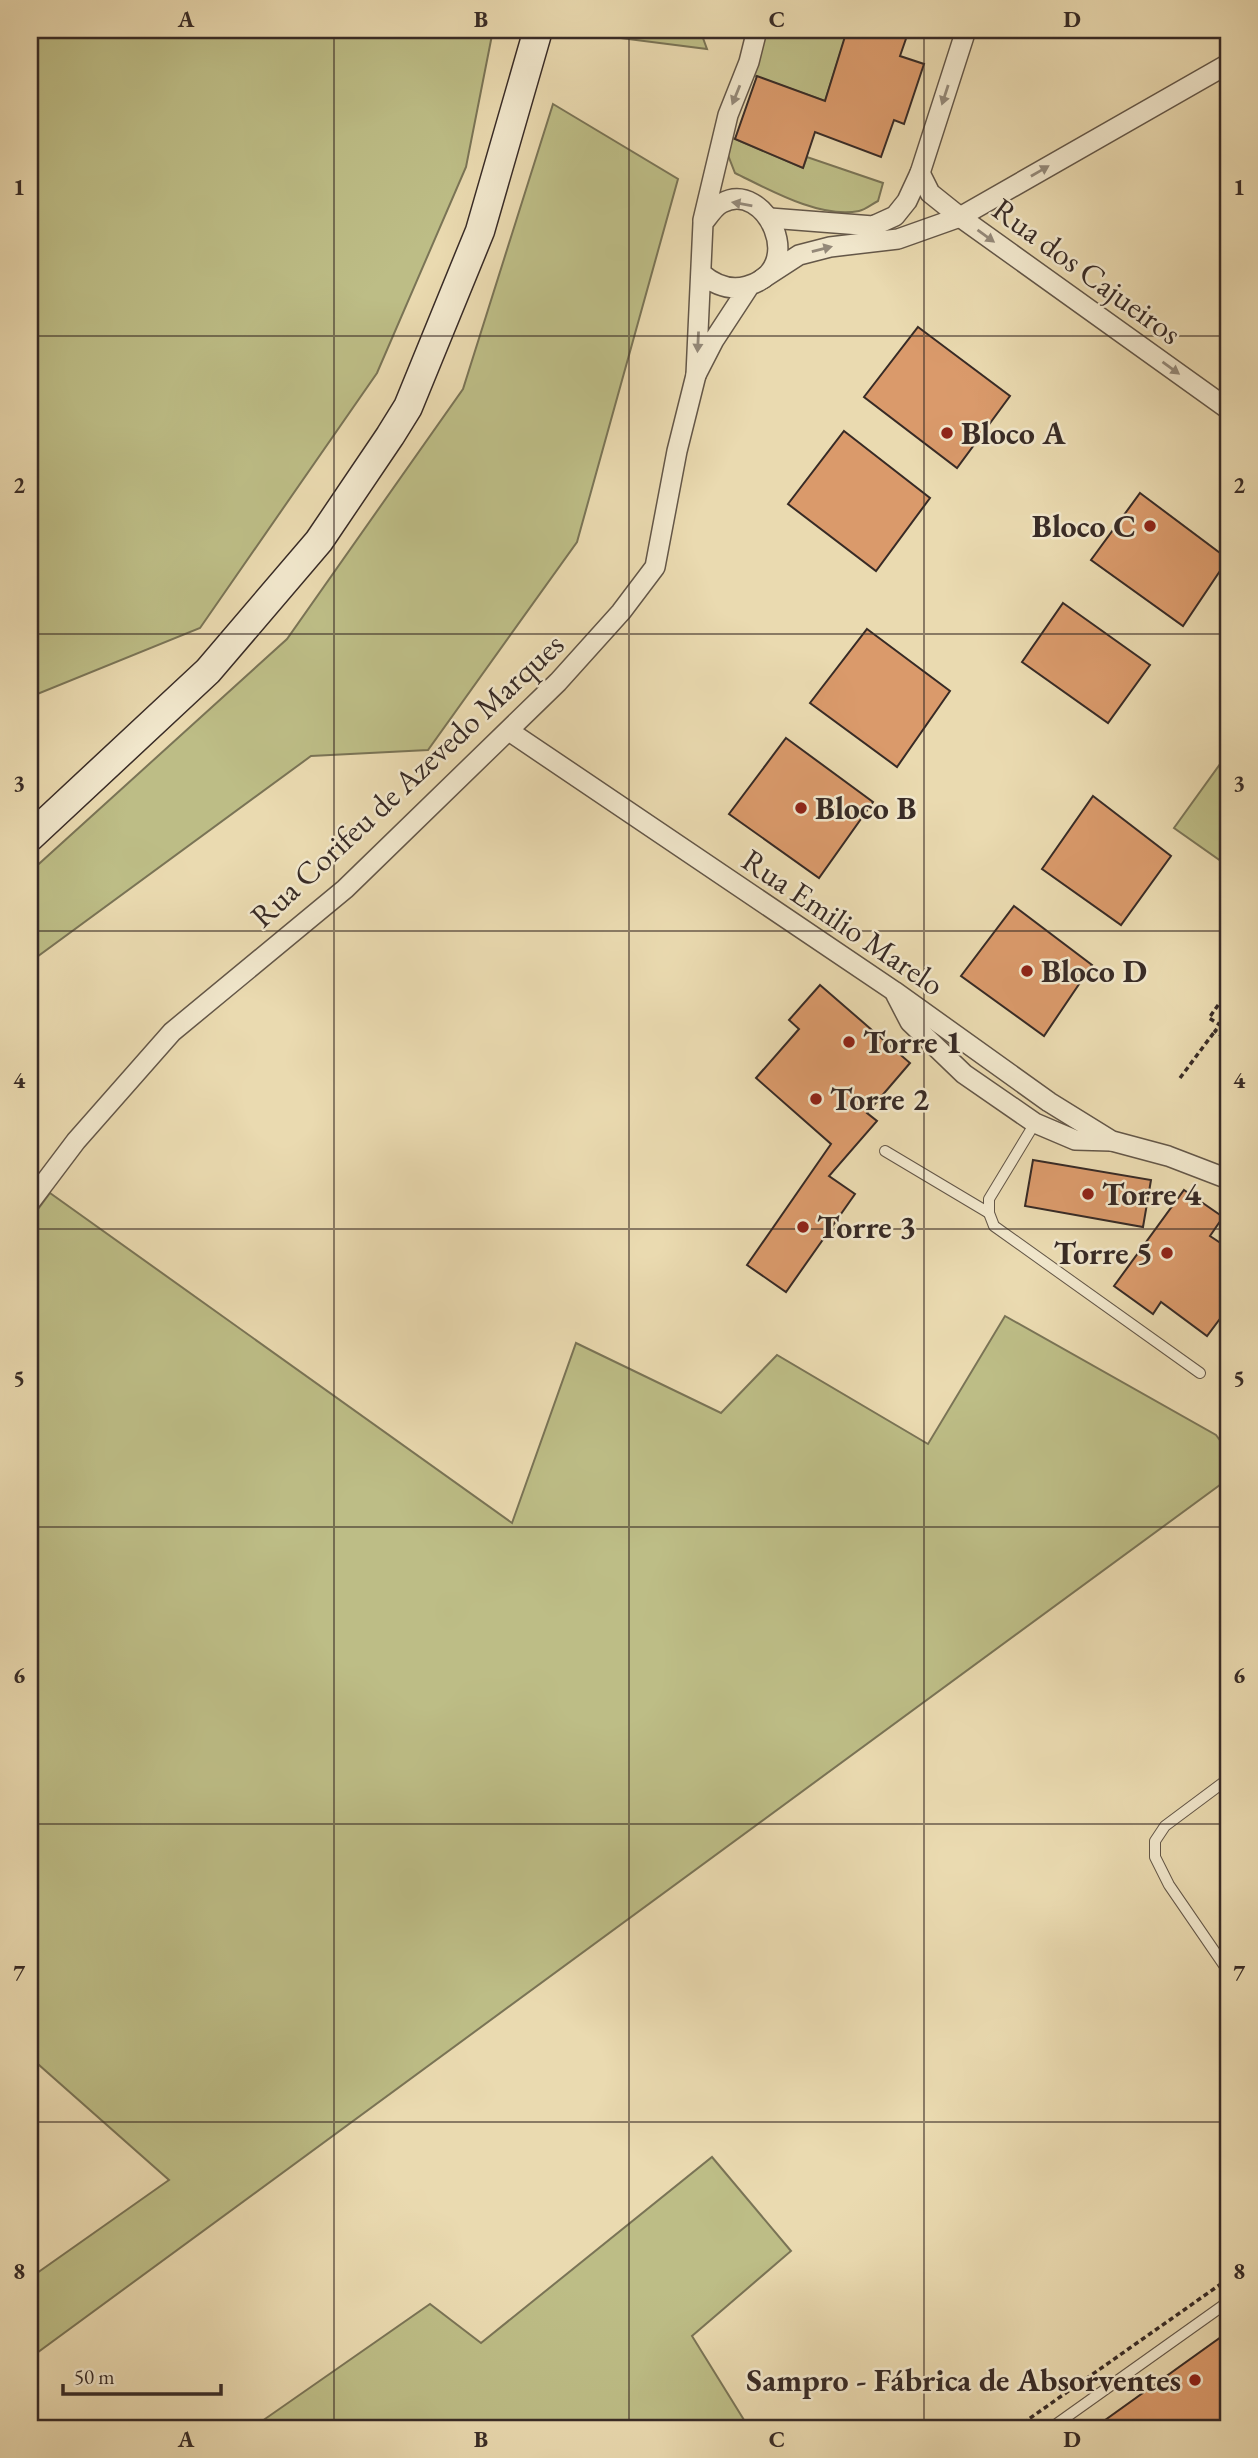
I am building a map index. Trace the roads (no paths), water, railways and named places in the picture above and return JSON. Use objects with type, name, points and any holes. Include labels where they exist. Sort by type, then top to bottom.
[{"type":"street","points":[[30,837],[217,661],[318,541],[390,436],[408,407],[480,231],[538,30]]},
{"type":"street","points":[[696,375],[702,274],[699,249],[703,223],[728,115],[749,62],[757,30]]},
{"type":"street","points":[[770,218],[873,226],[895,216],[907,201],[920,173],[966,30]]},
{"type":"street","points":[[702,274],[724,287],[756,282],[799,255],[830,247],[898,239],[960,217],[1228,64]]},
{"type":"street","name":"Rua dos Cajueiros","points":[[920,173],[930,193],[960,217],[1228,409]]},
{"type":"street","points":[[696,375],[714,340],[777,257],[779,244],[770,218],[760,209],[735,201],[722,202],[703,223]]},
{"type":"street","name":"Rua Corifeu de Azevedo Marques","points":[[30,1202],[76,1141],[172,1032],[345,889],[452,782],[509,731],[621,612],[655,567],[677,451],[696,375]]},
{"type":"street","name":"Rua Emilio Marelo","points":[[509,731],[894,991],[1049,1102],[1112,1142],[1168,1156],[1228,1179]]},
{"type":"street","points":[[894,991],[910,1022],[964,1074],[1035,1123],[1075,1140],[1112,1142]]},
{"type":"street","points":[[964,1074],[980,1053]]},
{"type":"street","points":[[1035,1123],[1049,1102]]},
{"type":"lane","points":[[1035,1123],[989,1199],[993,1226],[1200,1373]]},
{"type":"lane","points":[[885,1151],[989,1213]]},
{"type":"lane","points":[[1228,1779],[1165,1826],[1155,1841],[1155,1857],[1169,1885],[1228,1971]]},
{"type":"lane","points":[[1051,2428],[1228,2302]]},
{"type":"place","name":"Bloco A","points":[[947,433]]},
{"type":"place","name":"Bloco C","points":[[1150,526]]},
{"type":"place","name":"Bloco B","points":[[801,808]]},
{"type":"place","name":"Bloco D","points":[[1027,971]]},
{"type":"place","name":"Torre 1","points":[[849,1042]]},
{"type":"place","name":"Torre 2","points":[[816,1099]]},
{"type":"place","name":"Torre 4","points":[[1088,1194]]},
{"type":"place","name":"Torre 3","points":[[803,1227]]},
{"type":"place","name":"Torre 5","points":[[1167,1253]]},
{"type":"place","name":"Sampro - Fábrica de Absorventes","points":[[1195,2380]]}]
